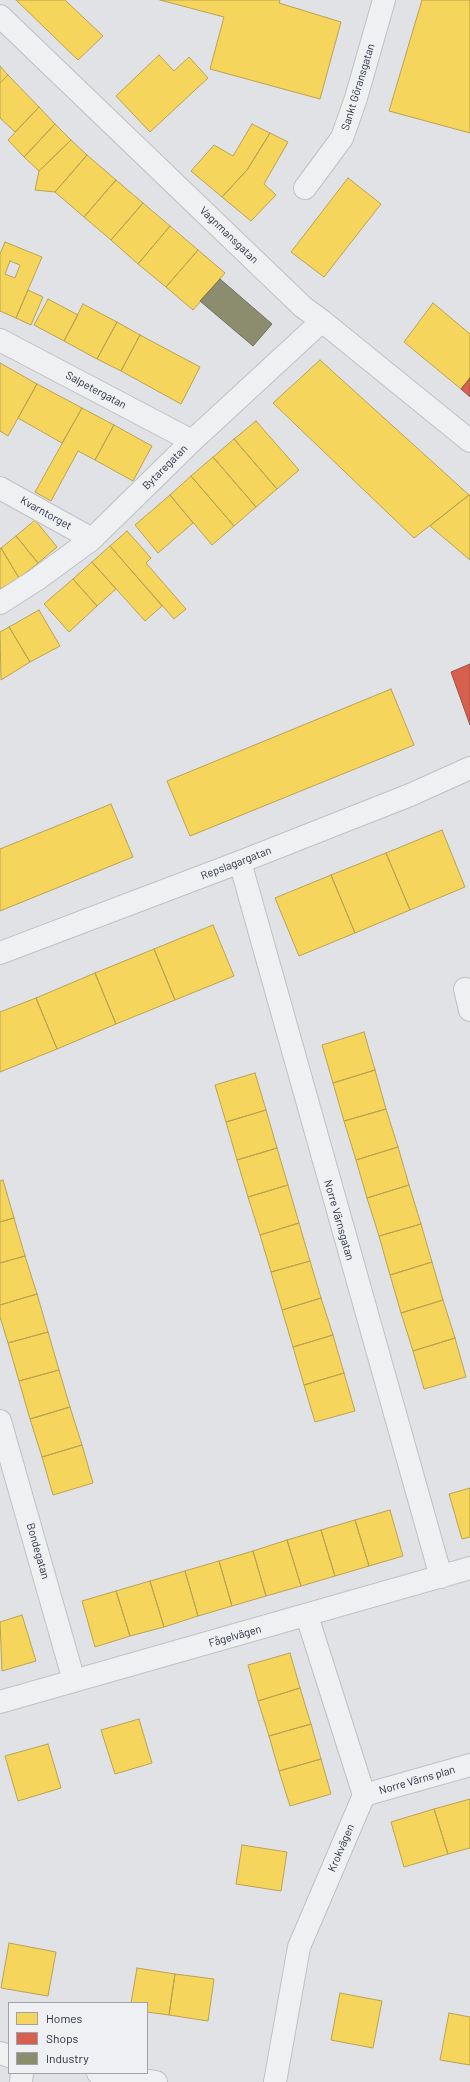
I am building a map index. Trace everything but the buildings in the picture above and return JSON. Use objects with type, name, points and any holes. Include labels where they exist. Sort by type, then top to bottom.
[{"type":"street","name":"Sankt Göransgatan","points":[[306,188],[342,138],[356,98],[384,0]]},
{"type":"street","name":"Vagnmansgatan","points":[[0,16],[284,287],[303,307],[470,441]]},
{"type":"street","name":"Bytaregatan","points":[[0,603],[36,580],[92,539],[192,441],[322,321]]},
{"type":"street","name":"Salpetergatan","points":[[0,340],[192,441]]},
{"type":"street","name":"Kvarntorget","points":[[0,488],[92,539]]},
{"type":"street","name":"Repslagargatan","points":[[0,952],[240,862],[410,795],[470,768]]},
{"type":"street","name":"Norre Värnsgatan","points":[[240,862],[441,1577]]},
{"type":"street","name":"Bondegatan","points":[[0,1421],[74,1681]]},
{"type":"street","name":"Fågelvägen","points":[[0,1702],[307,1616],[470,1568]]},
{"type":"street","points":[[307,1616],[364,1795]]},
{"type":"street","name":"Norre Värns plan","points":[[364,1795],[470,1765]]},
{"type":"street","name":"Krokvägen","points":[[275,2082],[299,1947],[364,1795]]},
{"type":"street","points":[[104,2074],[156,2082]]}]
